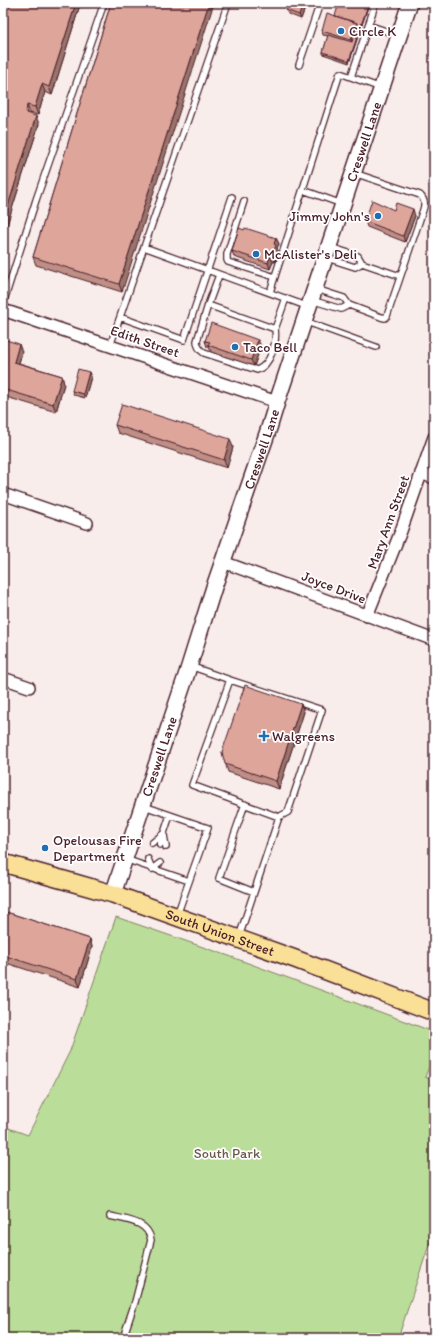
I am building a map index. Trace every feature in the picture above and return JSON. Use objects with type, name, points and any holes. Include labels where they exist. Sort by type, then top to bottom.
[{"type":"main road","name":"Creswell Lane","points":[[113,894],[410,3]]},
{"type":"main road","name":"South Union Street","points":[[3,863],[113,894],[434,1012]]},
{"type":"street","name":"Edith Street","points":[[3,310],[277,402]]},
{"type":"street","name":"Mary Ann Street","points":[[368,616],[393,553],[434,438]]},
{"type":"street","points":[[421,473],[434,478]]},
{"type":"street","points":[[3,494],[87,523]]},
{"type":"street","name":"Joyce Drive","points":[[223,562],[434,640]]},
{"type":"street","points":[[3,678],[29,687]]},
{"type":"lane","points":[[3,304],[36,200],[104,3]]},
{"type":"lane","points":[[110,346],[228,3]]},
{"type":"lane","points":[[299,65],[320,3]]},
{"type":"lane","points":[[350,77],[374,8],[370,3]]},
{"type":"lane","points":[[368,24],[399,36]]},
{"type":"lane","points":[[270,292],[340,73],[382,88]]},
{"type":"lane","points":[[144,247],[286,298],[344,298],[349,305],[385,318],[387,316],[425,204],[424,199],[420,195],[353,173]]},
{"type":"lane","points":[[303,190],[343,204]]},
{"type":"lane","points":[[120,318],[184,340],[232,197]]},
{"type":"lane","points":[[244,201],[226,254],[227,260],[275,277]]},
{"type":"lane","points":[[327,252],[358,256],[362,263],[400,276]]},
{"type":"lane","points":[[327,252],[354,267],[362,263]]},
{"type":"lane","points":[[219,275],[197,341],[197,345],[204,353],[257,370],[262,368],[269,360],[275,342],[275,328],[286,298]]},
{"type":"lane","points":[[312,298],[341,309],[349,305]]},
{"type":"lane","points":[[208,305],[275,328]]},
{"type":"lane","points":[[304,321],[376,347]]},
{"type":"lane","points":[[190,666],[322,710],[288,812],[279,817],[238,939]]},
{"type":"lane","points":[[230,680],[192,785],[279,817]]},
{"type":"lane","points":[[245,804],[218,878],[254,892]]},
{"type":"lane","points":[[143,805],[208,828],[177,917]]},
{"type":"lane","points":[[163,846],[164,833],[170,815]]},
{"type":"lane","points":[[152,843],[164,833]]},
{"type":"lane","points":[[124,859],[189,882]]},
{"type":"lane","points":[[148,859],[152,869]]},
{"type":"lane","points":[[152,869],[158,862]]},
{"type":"lane","points":[[110,1216],[133,1222],[143,1227],[150,1232],[151,1240],[135,1302],[123,1338]]},
{"type":"green space","name":"South Park","points":[[116,917],[229,956],[434,1032],[434,1054],[425,1077],[434,1081],[434,1230],[398,1338],[3,1338],[3,1126],[28,1135],[70,1051]]},
{"type":"building","points":[[3,3],[76,3],[49,87],[42,84],[35,107],[27,105],[26,113],[36,116],[3,222]]},
{"type":"building","points":[[111,3],[209,3],[119,284],[33,257]]},
{"type":"building","points":[[289,3],[304,3],[299,15],[286,10]]},
{"type":"building","name":"Circle K","points":[[339,3],[362,3],[368,5],[349,61],[323,52],[328,35],[352,42],[357,23],[335,16]]},
{"type":"building","name":"Circle K","points":[[327,13],[357,23],[351,40],[322,31]]},
{"type":"building","points":[[372,200],[394,210],[396,203],[413,209],[403,236],[365,221]]},
{"type":"building","name":"McAlister's Deli","points":[[239,228],[244,230],[245,228],[276,238],[274,244],[276,245],[268,263],[232,251]]},
{"type":"building","name":"Taco Bell","points":[[211,323],[258,340],[251,360],[208,345],[210,342],[205,341]]},
{"type":"building","points":[[3,339],[19,344],[14,362],[62,376],[53,404],[3,389]]},
{"type":"building","points":[[78,369],[89,372],[83,394],[72,391]]},
{"type":"building","points":[[122,404],[230,439],[224,460],[115,425]]},
{"type":"building","name":"Walgreens","points":[[245,685],[301,704],[276,781],[225,764],[222,752]]},
{"type":"building","points":[[3,911],[90,939],[77,979],[3,955]]},
{"type":"place","name":"Circle K","points":[[341,31]]},
{"type":"place","name":"Jimmy John's","points":[[378,216]]},
{"type":"place","name":"McAlister's Deli","points":[[256,254]]},
{"type":"place","name":"Taco Bell","points":[[235,347]]},
{"type":"place","name":"Walgreens","points":[[264,736]]},
{"type":"place","name":"Opelousas Fire Department","points":[[45,848]]}]
